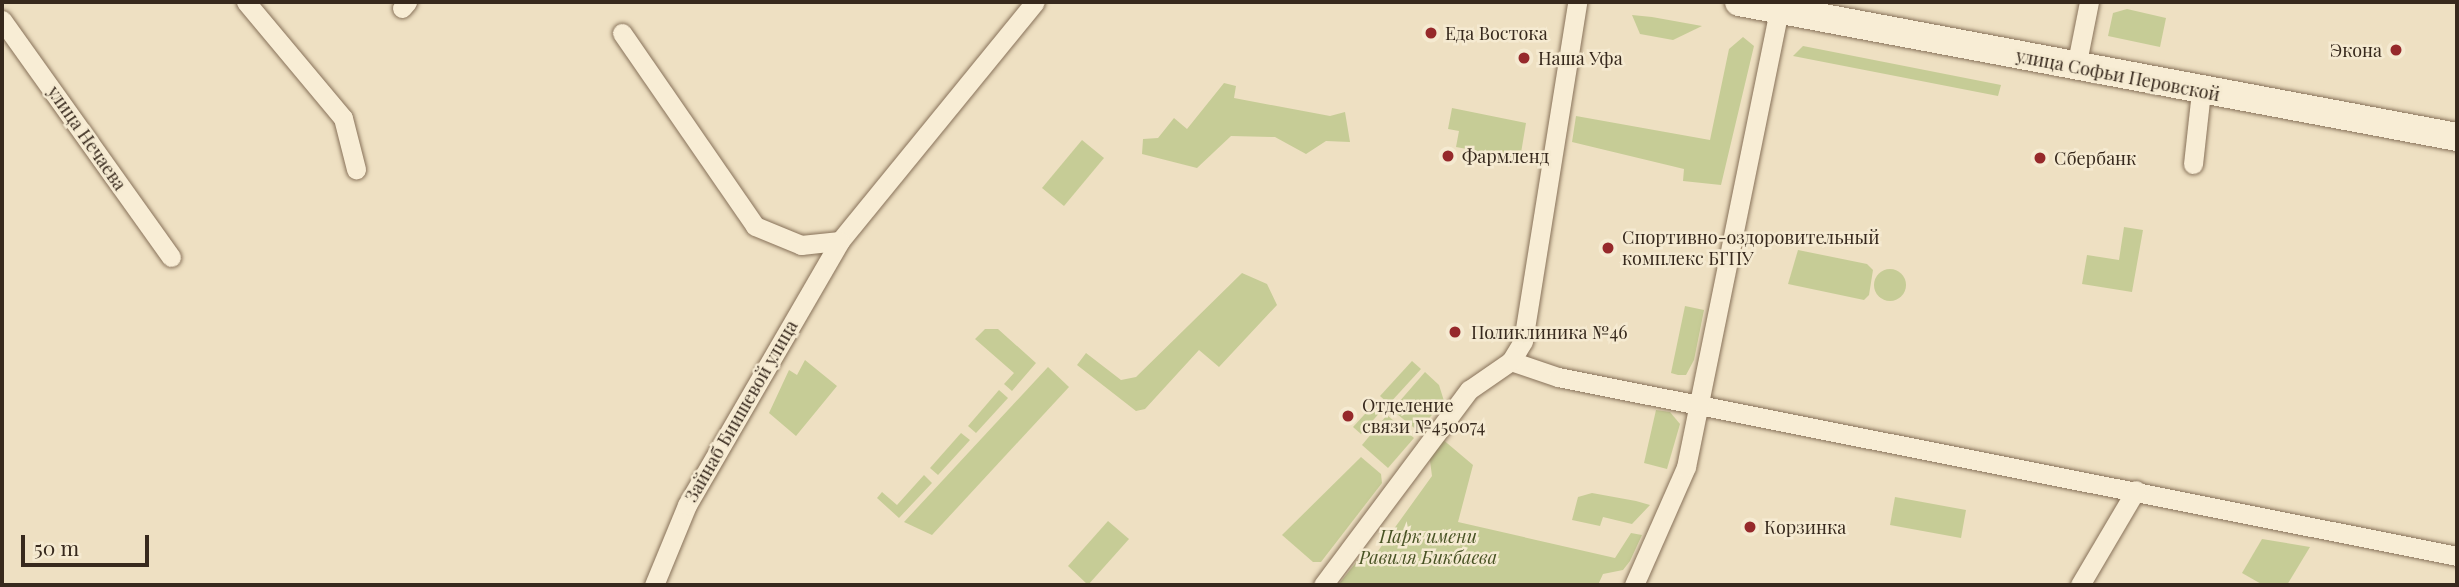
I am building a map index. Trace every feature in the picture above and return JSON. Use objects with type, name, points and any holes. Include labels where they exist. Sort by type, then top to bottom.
[{"type":"main road","name":"улица Софьи Перовской","points":[[1739,2],[2457,137]]},
{"type":"street","points":[[246,2],[343,118],[356,169]]},
{"type":"street","name":"Зайнаб Биишевой улица","points":[[654,585],[693,494],[840,241],[1035,2]]},
{"type":"street","points":[[1322,585],[1469,390],[1511,361],[1524,341],[1577,2]]},
{"type":"street","points":[[2076,67],[2089,2]]},
{"type":"street","points":[[1634,585],[1686,467],[1779,10]]},
{"type":"street","name":"улица Нечаева","points":[[2,20],[171,257]]},
{"type":"street","points":[[622,33],[755,226],[801,245],[840,241]]},
{"type":"street","points":[[2193,164],[2201,91]]},
{"type":"street","points":[[1511,361],[1558,377],[1701,402],[2457,556]]},
{"type":"street","points":[[2080,585],[2136,490]]},
{"type":"green space","points":[[2127,9],[2166,18],[2160,47],[2108,36],[2113,13]]},
{"type":"green space","points":[[1632,15],[1702,26],[1673,40],[1640,34]]},
{"type":"green space","points":[[1743,37],[1754,46],[1721,185],[1683,181],[1684,169],[1572,142],[1576,116],[1710,140],[1729,49]]},
{"type":"green space","points":[[1803,46],[2001,85],[1998,96],[1793,56]]},
{"type":"green space","points":[[1224,83],[1236,86],[1234,98],[1330,116],[1345,112],[1350,142],[1326,141],[1306,154],[1275,137],[1231,136],[1197,168],[1142,154],[1143,139],[1158,138],[1174,118],[1187,129]]},
{"type":"green space","points":[[1452,108],[1526,123],[1520,159],[1456,147],[1459,131],[1448,129]]},
{"type":"green space","points":[[1082,140],[1104,158],[1064,206],[1042,188]]},
{"type":"green space","points":[[2124,227],[2143,230],[2132,292],[2082,284],[2087,255],[2119,260]]},
{"type":"green space","points":[[1798,250],[1867,264],[1873,270],[1869,295],[1864,300],[1788,284]]},
{"type":"green space","points":[[1890,269],[1902,273],[1906,285],[1902,297],[1890,301],[1878,297],[1874,285],[1878,273]]},
{"type":"green space","points":[[1242,273],[1267,284],[1277,305],[1219,367],[1199,350],[1145,409],[1136,411],[1077,365],[1086,353],[1121,380],[1136,377]]},
{"type":"green space","points":[[1685,306],[1704,310],[1694,360],[1686,375],[1678,375],[1671,373]]},
{"type":"green space","points":[[985,329],[998,329],[1036,363],[1012,391],[1004,384],[1014,373],[975,339]]},
{"type":"green space","points":[[805,360],[837,386],[796,436],[769,413],[789,370],[797,375]]},
{"type":"green space","points":[[1412,361],[1421,369],[1389,404],[1380,396]]},
{"type":"green space","points":[[1048,367],[1069,387],[932,535],[904,522]]},
{"type":"green space","points":[[1425,372],[1439,385],[1444,401],[1418,431],[1392,410]]},
{"type":"green space","points":[[999,390],[1008,398],[976,433],[968,426]]},
{"type":"green space","points":[[1375,403],[1382,410],[1361,434],[1353,427]]},
{"type":"green space","points":[[1656,410],[1670,412],[1680,424],[1667,469],[1644,463]]},
{"type":"green space","points":[[1387,415],[1414,438],[1388,468],[1362,445]]},
{"type":"green space","points":[[961,433],[970,440],[938,475],[930,468]]},
{"type":"green space","name":"Парк имени Равиля Бикбаева","points":[[1441,438],[1473,465],[1458,522],[1615,558],[1631,533],[1642,535],[1630,561],[1623,570],[1603,574],[1598,585],[1338,585],[1362,555],[1378,551],[1432,476],[1429,453]]},
{"type":"green space","points":[[1361,457],[1381,474],[1382,483],[1321,562],[1313,562],[1282,535]]},
{"type":"green space","points":[[924,475],[932,483],[899,518],[877,498],[882,492],[897,505]]},
{"type":"green space","points":[[1592,493],[1650,505],[1632,524],[1603,517],[1600,526],[1572,520],[1578,497]]},
{"type":"green space","points":[[1895,497],[1966,510],[1961,538],[1890,525]]},
{"type":"green space","points":[[1108,521],[1129,539],[1088,585],[1068,566]]},
{"type":"green space","points":[[2262,539],[2310,547],[2287,585],[2263,585],[2242,573]]},
{"type":"place","name":"Еда Востока","points":[[1431,33]]},
{"type":"place","name":"Экона","points":[[2396,50]]},
{"type":"place","name":"Наша Уфа","points":[[1524,58]]},
{"type":"place","name":"Фармленд","points":[[1448,156]]},
{"type":"place","name":"Сбербанк","points":[[2040,158]]},
{"type":"place","name":"Спортивно-оздоровительный комплекс БГПУ","points":[[1608,248]]},
{"type":"place","name":"Поликлиника №46","points":[[1455,332]]},
{"type":"place","name":"Отделение связи №450074","points":[[1348,416]]},
{"type":"place","name":"Корзинка","points":[[1750,527]]}]
